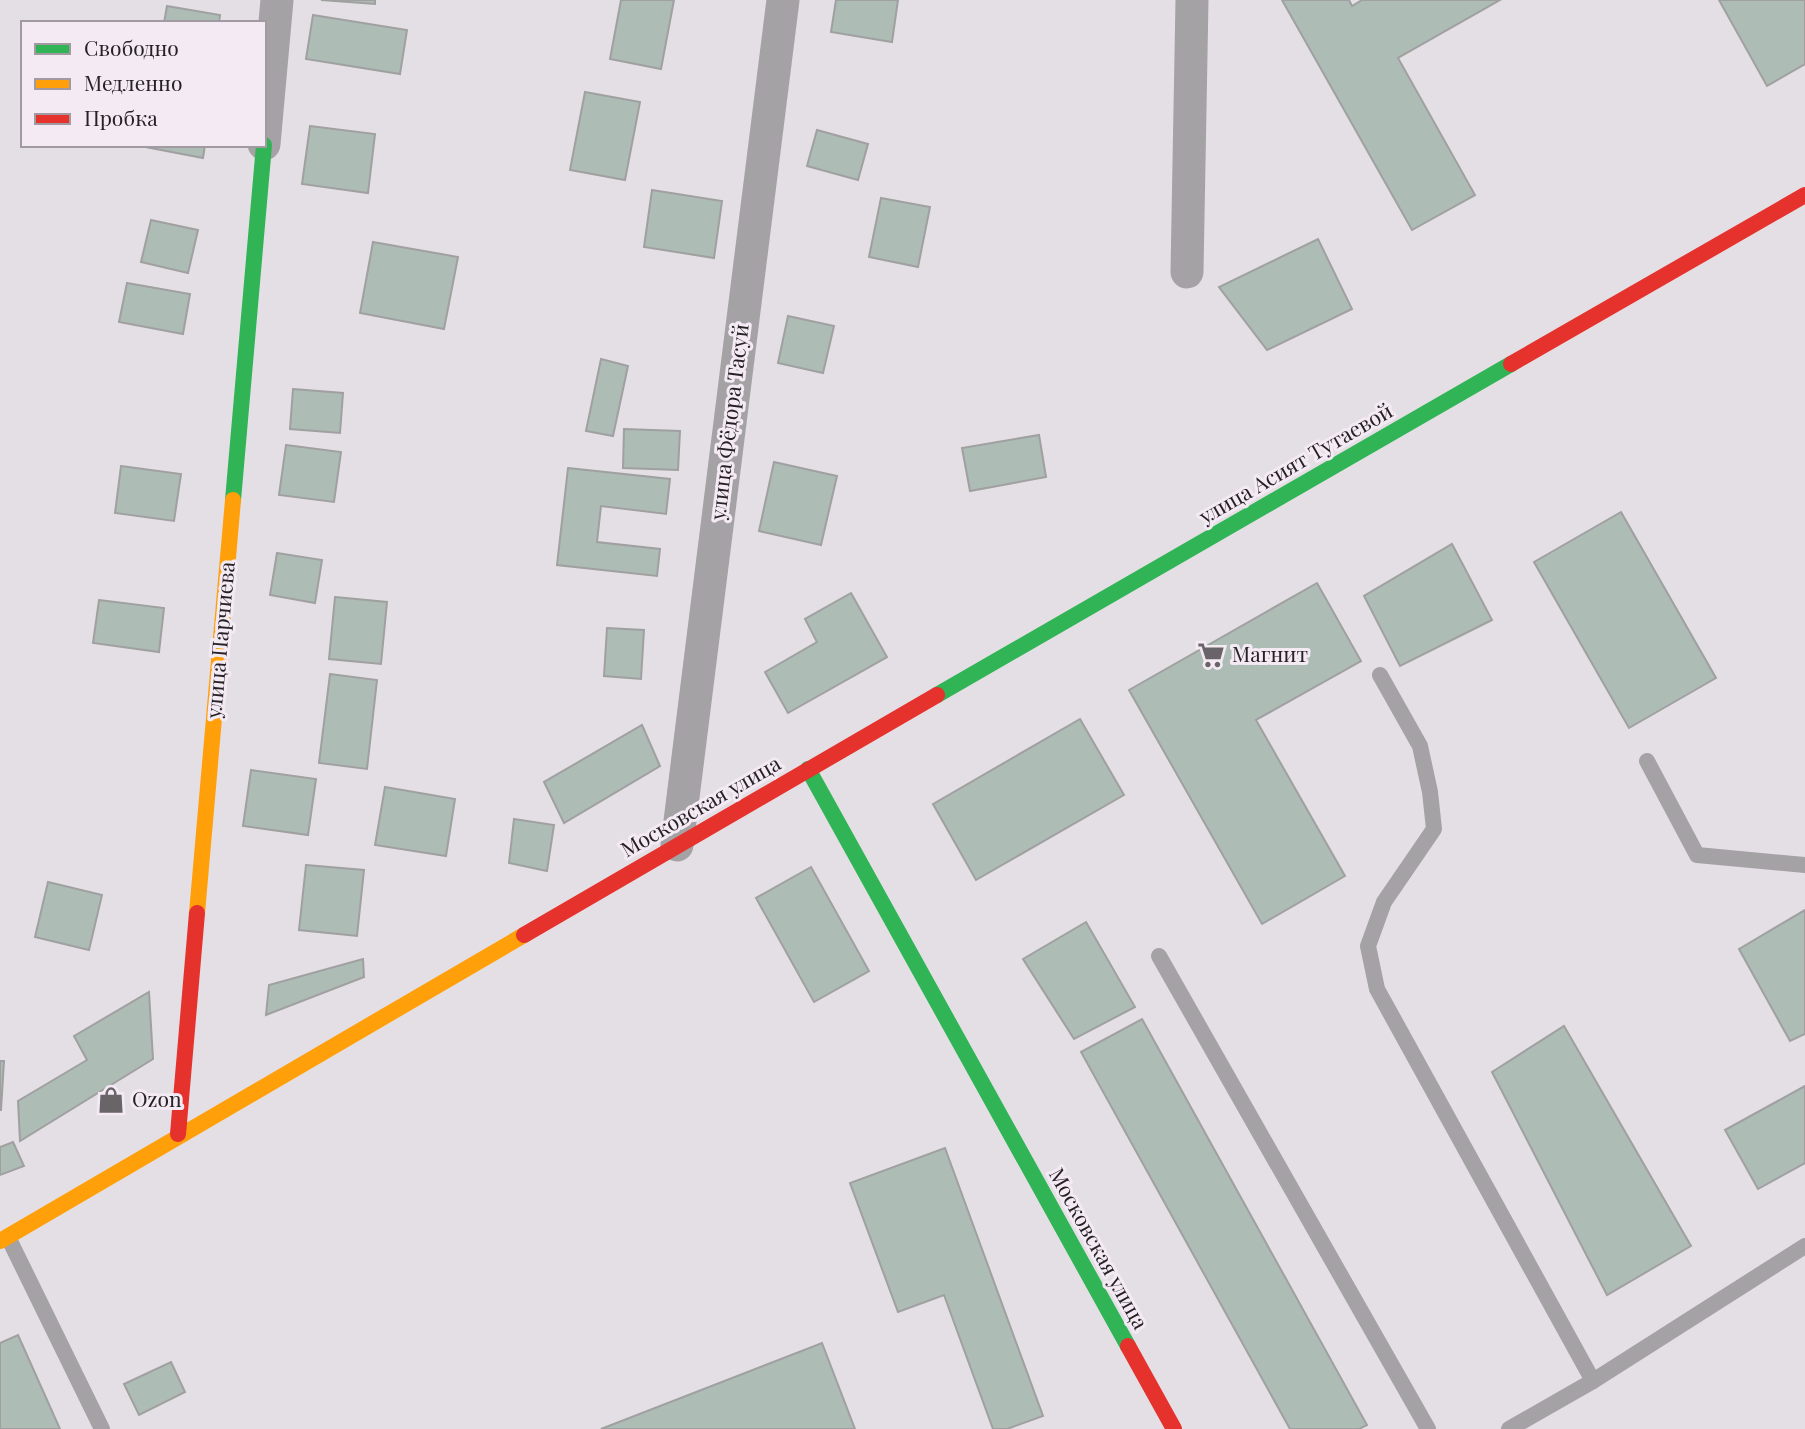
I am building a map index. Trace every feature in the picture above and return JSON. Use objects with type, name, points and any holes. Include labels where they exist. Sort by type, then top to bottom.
[{"type":"main road","name":"улица Парчиева","points":[[178,1134],[264,147]]},
{"type":"main road","name":"улица Асият Тутаевой","points":[[808,769],[1805,195]]},
{"type":"main road","name":"Московская улица","points":[[4,1239],[178,1134],[808,769],[1174,1429]]},
{"type":"street","name":"улица Парчиева","points":[[266,122],[277,0]]},
{"type":"street","name":"улица Фёдора Тасуй","points":[[677,845],[783,0]]},
{"type":"street","points":[[1187,272],[1192,0]]},
{"type":"lane","points":[[1380,675],[1420,746],[1430,792],[1434,829],[1384,902],[1368,946],[1377,989],[1593,1381]]},
{"type":"lane","points":[[1647,761],[1697,855],[1805,865]]},
{"type":"lane","points":[[1159,956],[1428,1429]]},
{"type":"lane","points":[[4,1239],[102,1429]]},
{"type":"lane","points":[[1509,1429],[1593,1381],[1785,1255],[1805,1246]]},
{"type":"building","points":[[321,0],[375,0],[375,4]]},
{"type":"building","points":[[621,0],[674,0],[661,69],[610,59]]},
{"type":"building","points":[[836,0],[898,0],[892,42],[831,32]]},
{"type":"building","points":[[1282,0],[1349,0],[1352,6],[1362,0],[1500,0],[1398,58],[1475,195],[1412,230]]},
{"type":"building","points":[[1719,0],[1805,0],[1805,64],[1767,86]]},
{"type":"building","points":[[167,6],[220,15],[219,21],[164,21]]},
{"type":"building","points":[[313,15],[407,30],[400,74],[306,59]]},
{"type":"building","points":[[585,92],[640,102],[625,180],[570,170]]},
{"type":"building","points":[[310,126],[375,134],[368,193],[302,184]]},
{"type":"building","points":[[817,130],[868,144],[858,180],[807,166]]},
{"type":"building","points":[[145,147],[205,147],[203,158]]},
{"type":"building","points":[[652,190],[722,201],[714,258],[644,247]]},
{"type":"building","points":[[881,198],[930,207],[918,267],[869,257]]},
{"type":"building","points":[[151,220],[198,230],[188,273],[141,262]]},
{"type":"building","points":[[1318,239],[1352,309],[1267,350],[1219,287]]},
{"type":"building","points":[[373,242],[458,257],[444,329],[360,313]]},
{"type":"building","points":[[127,283],[190,294],[183,334],[119,322]]},
{"type":"building","points":[[788,316],[834,326],[823,373],[778,363]]},
{"type":"building","points":[[601,359],[628,366],[613,436],[586,431]]},
{"type":"building","points":[[293,389],[343,393],[340,433],[290,429]]},
{"type":"building","points":[[624,429],[680,431],[678,470],[623,468]]},
{"type":"building","points":[[1039,435],[1046,477],[970,491],[962,448]]},
{"type":"building","points":[[286,445],[341,452],[334,502],[279,495]]},
{"type":"building","points":[[774,462],[837,476],[821,545],[759,531]]},
{"type":"building","points":[[121,466],[181,474],[174,521],[115,513]]},
{"type":"building","points":[[568,468],[670,479],[666,514],[601,506],[597,542],[660,549],[657,576],[557,565]]},
{"type":"building","points":[[1621,512],[1716,678],[1629,728],[1534,562]]},
{"type":"building","points":[[1452,544],[1492,620],[1400,666],[1364,596]]},
{"type":"building","points":[[277,553],[322,560],[315,603],[270,595]]},
{"type":"building","points":[[1317,583],[1361,661],[1256,720],[1345,876],[1262,924],[1129,690]]},
{"type":"building","points":[[851,593],[887,657],[788,713],[765,672],[817,642],[805,619]]},
{"type":"building","points":[[335,597],[387,602],[381,664],[329,659]]},
{"type":"building","points":[[99,600],[164,608],[159,652],[93,643]]},
{"type":"building","points":[[607,628],[644,630],[641,679],[604,676]]},
{"type":"building","points":[[330,674],[377,680],[367,769],[319,763]]},
{"type":"building","points":[[1080,719],[1124,795],[976,880],[933,804]]},
{"type":"building","points":[[642,725],[660,766],[564,823],[544,782]]},
{"type":"building","points":[[251,770],[316,779],[308,835],[243,826]]},
{"type":"building","points":[[385,787],[455,799],[446,856],[375,845]]},
{"type":"building","points":[[514,819],[554,825],[547,871],[509,863]]},
{"type":"building","points":[[306,865],[364,870],[357,936],[299,930]]},
{"type":"building","points":[[811,867],[869,971],[814,1002],[756,898]]},
{"type":"building","points":[[48,882],[102,895],[89,950],[35,937]]},
{"type":"building","points":[[1805,910],[1805,1034],[1790,1041],[1739,949]]},
{"type":"building","points":[[1086,922],[1135,1007],[1074,1039],[1023,959]]},
{"type":"building","points":[[363,959],[364,977],[266,1015],[269,985]]},
{"type":"building","points":[[149,992],[153,1059],[20,1141],[18,1101],[87,1060],[74,1036]]},
{"type":"building","points":[[1142,1019],[1367,1425],[1359,1429],[1290,1429],[1081,1052]]},
{"type":"building","points":[[1564,1026],[1691,1246],[1607,1295],[1492,1072]]},
{"type":"building","points":[[0,1061],[4,1061],[1,1110],[0,1110]]},
{"type":"building","points":[[1805,1086],[1805,1163],[1758,1189],[1725,1130]]},
{"type":"building","points":[[13,1142],[24,1166],[0,1175],[0,1147]]},
{"type":"building","points":[[945,1148],[1043,1416],[1007,1429],[993,1429],[944,1295],[898,1312],[850,1183]]},
{"type":"building","points":[[18,1335],[60,1429],[0,1429],[0,1343]]},
{"type":"building","points":[[822,1343],[855,1429],[601,1429]]},
{"type":"building","points":[[171,1362],[185,1392],[139,1415],[124,1384]]},
{"type":"traffic: fast","points":[[233,500],[264,147]]},
{"type":"traffic: fast","points":[[937,695],[1511,364]]},
{"type":"traffic: fast","points":[[808,769],[1128,1346]]},
{"type":"traffic: slow","points":[[197,913],[233,500]]},
{"type":"traffic: slow","points":[[0,1241],[524,935]]},
{"type":"traffic: jam","points":[[1511,364],[1805,195]]},
{"type":"traffic: jam","points":[[524,935],[937,695]]},
{"type":"traffic: jam","points":[[178,1134],[197,913]]},
{"type":"traffic: jam","points":[[1128,1346],[1174,1429]]},
{"type":"place","name":"Магнит","points":[[1211,655]]},
{"type":"place","name":"Ozon","points":[[111,1100]]}]
